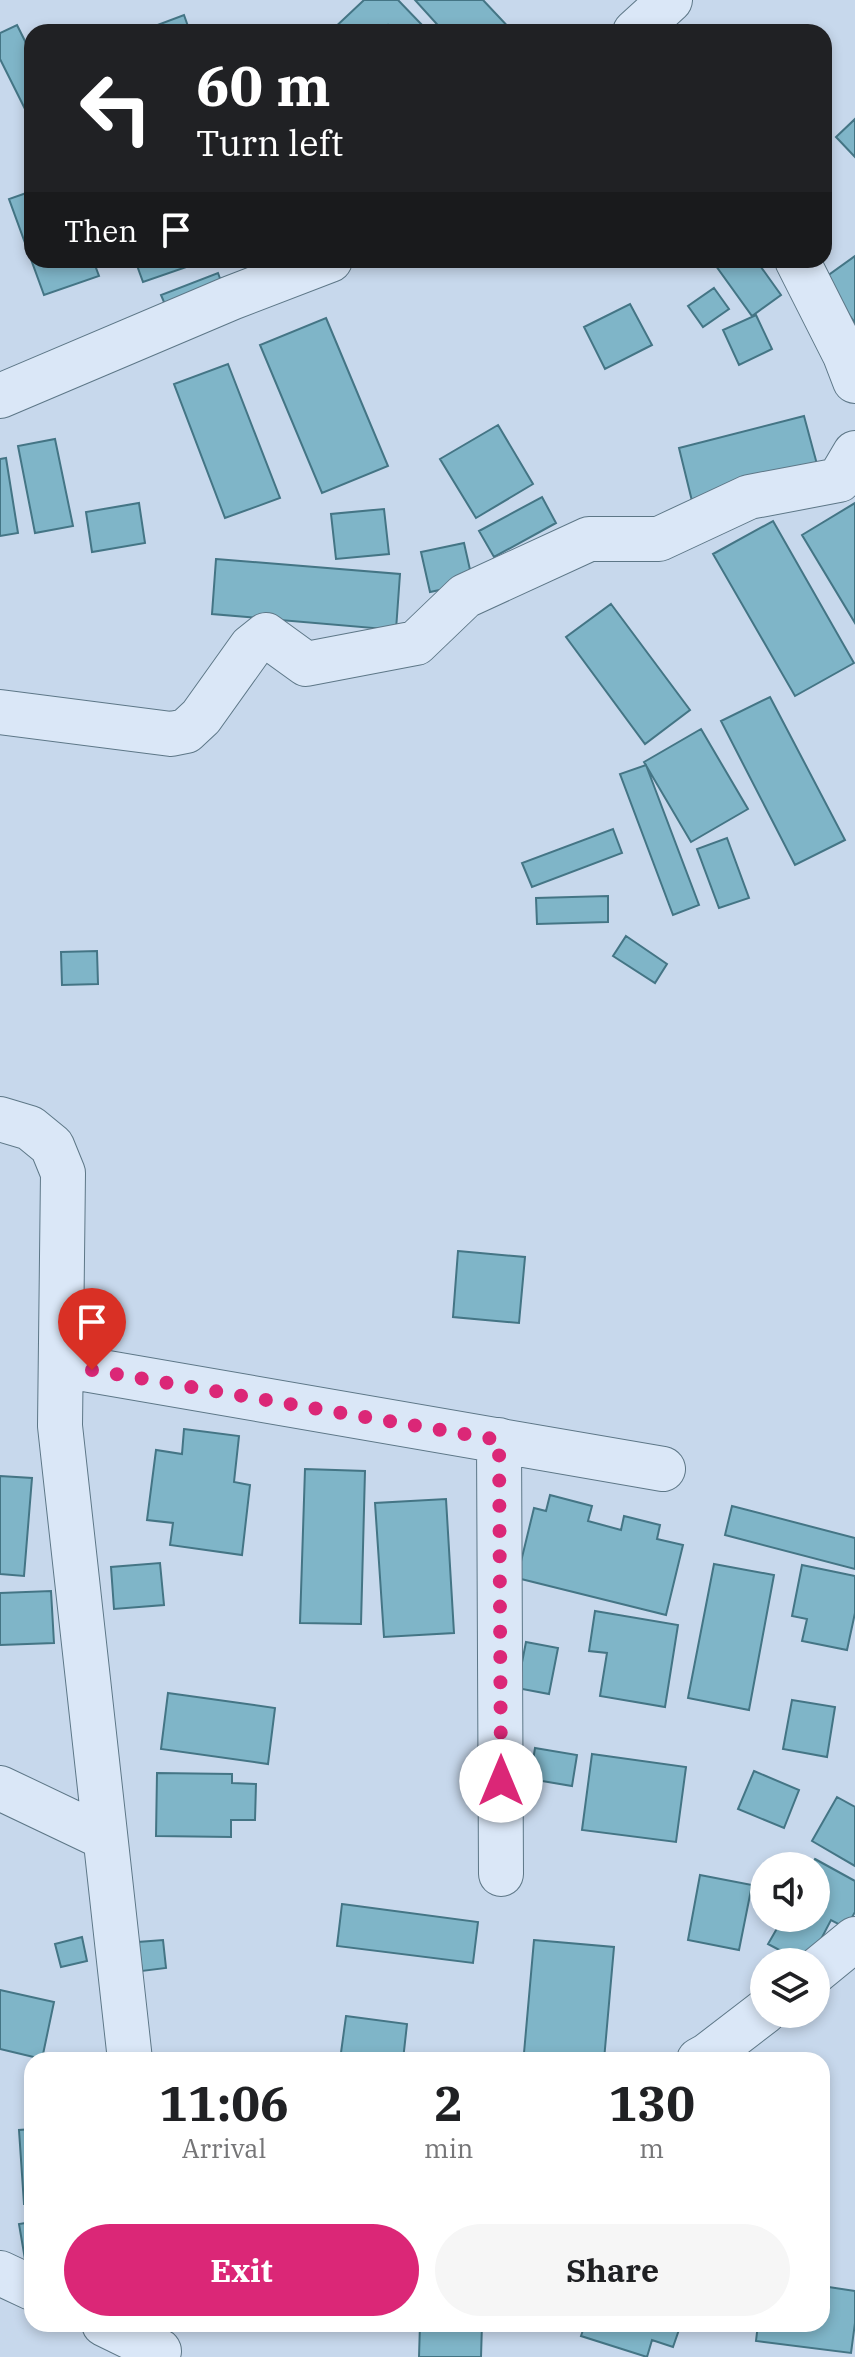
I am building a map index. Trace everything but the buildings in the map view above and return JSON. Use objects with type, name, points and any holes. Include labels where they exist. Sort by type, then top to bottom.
[{"type":"street","points":[[0,396],[309,268]]},
{"type":"street","points":[[801,268],[855,381]]},
{"type":"street","points":[[0,712],[171,734],[186,731],[201,717],[251,647],[266,635],[306,664],[416,643],[465,596],[589,539],[659,539],[749,497],[839,480],[855,453]]},
{"type":"street","points":[[0,1119],[30,1128],[52,1146],[63,1173],[60,1426],[129,2052]]},
{"type":"street","points":[[61,1365],[663,1469]]},
{"type":"street","points":[[499,1440],[501,1874]]},
{"type":"street","points":[[0,1788],[105,1838]]},
{"type":"street","points":[[830,1960],[855,1939]]},
{"type":"street","points":[[712,2052],[750,2023]]},
{"type":"street","points":[[0,2273],[24,2284]]},
{"type":"street","points":[[126,2332],[159,2344]]},
{"type":"route","points":[[92,1370],[499,1440],[501,1781]]}]
